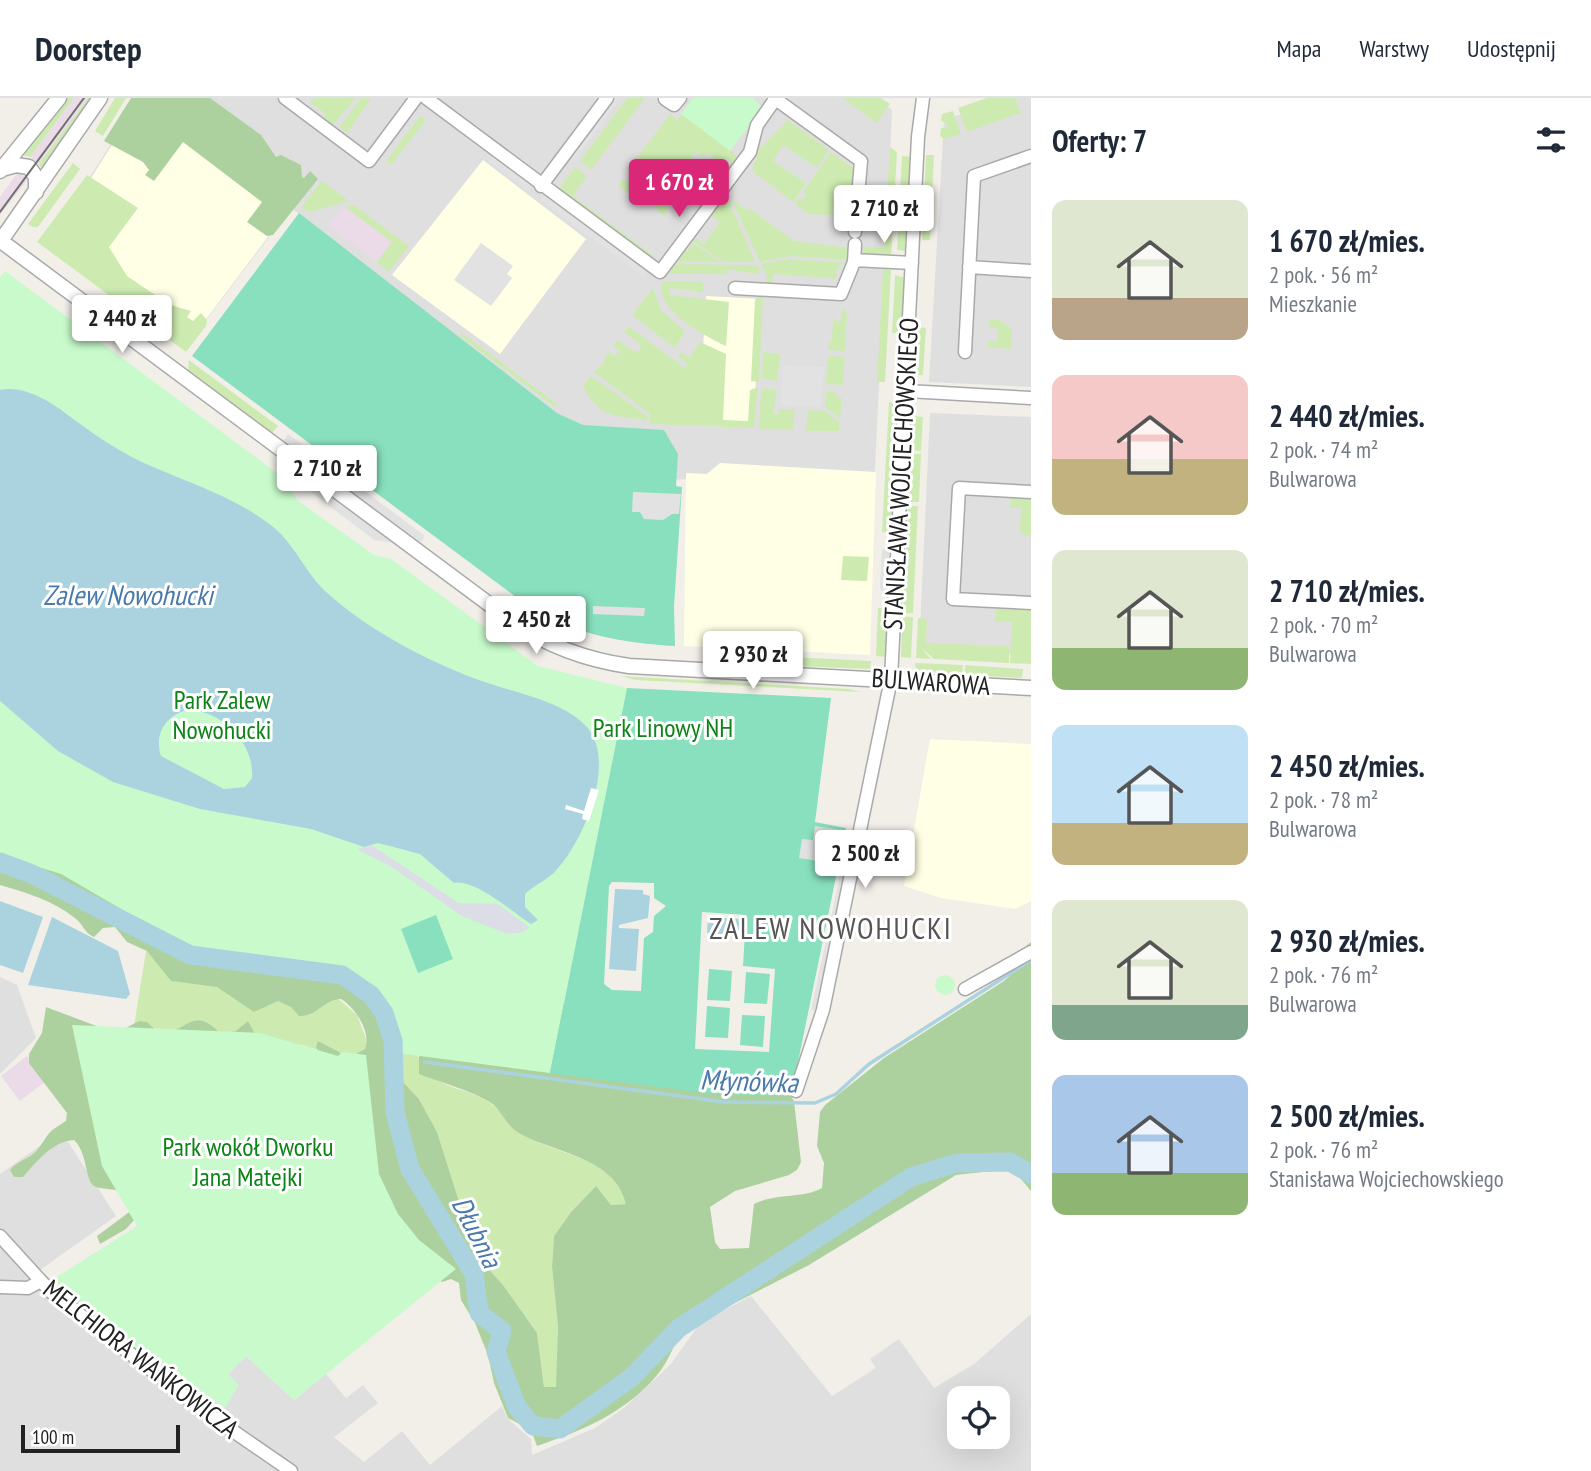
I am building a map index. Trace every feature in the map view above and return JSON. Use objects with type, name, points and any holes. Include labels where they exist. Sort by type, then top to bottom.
[{"type":"street","points":[[1,170],[59,98]]},
{"type":"street","points":[[0,241],[100,98]]},
{"type":"street","points":[[285,98],[369,161],[416,98]]},
{"type":"street","points":[[426,98],[660,272],[747,156],[757,125],[775,98],[861,161],[854,260],[841,294],[735,288]]},
{"type":"street","points":[[541,186],[607,98]]},
{"type":"street","points":[[665,99],[674,105],[680,98]]},
{"type":"street","name":"STANISŁAWA WOJCIECHOWSKIEGO","points":[[796,1091],[825,1001],[891,679],[918,136],[923,98]]},
{"type":"street","points":[[965,352],[974,176],[1031,156]]},
{"type":"street","points":[[1,170],[16,165],[29,167],[37,180],[36,192]]},
{"type":"street","name":"BULWAROWA","points":[[0,241],[513,622],[541,639],[588,658],[629,666],[1031,688]]},
{"type":"street","points":[[854,260],[912,263]]},
{"type":"street","points":[[969,267],[1031,271]]},
{"type":"street","points":[[907,391],[1031,398]]},
{"type":"street","points":[[1031,492],[959,488],[953,599],[1031,603]]},
{"type":"street","points":[[965,989],[1031,952]]},
{"type":"street","name":"MELCHIORA WAŃKOWICZA","points":[[0,1237],[39,1282],[139,1362],[291,1471]]},
{"type":"street","points":[[0,1286],[27,1288],[39,1282]]},
{"type":"shaded area","points":[[74,98],[88,98],[39,164],[30,157]]},
{"type":"shaded area","points":[[140,98],[877,98],[892,110],[867,638],[753,477],[636,481],[583,425],[557,413],[291,208],[189,343],[50,240]]},
{"type":"shaded area","points":[[613,98],[621,98],[575,160],[569,156]]},
{"type":"shaded area","points":[[1008,98],[1031,98],[1031,387],[929,382],[944,120]]},
{"type":"shaded area","points":[[184,130],[292,205],[189,342],[52,240],[115,140]]},
{"type":"shaded area","points":[[497,157],[522,175],[531,187],[528,191],[488,161]]},
{"type":"shaded area","points":[[483,160],[586,239],[500,354],[392,275]]},
{"type":"shaded area","points":[[18,172],[28,179],[0,215],[0,197]]},
{"type":"shaded area","points":[[542,196],[556,202],[648,269],[643,276],[540,200]]},
{"type":"shaded area","points":[[344,206],[392,242],[377,262],[328,226]]},
{"type":"shaded area","points":[[481,243],[513,266],[507,274],[512,278],[491,306],[454,280]]},
{"type":"shaded area","points":[[706,296],[761,299],[753,427],[699,426]]},
{"type":"shaded area","points":[[783,365],[824,367],[821,407],[781,405]]},
{"type":"shaded area","points":[[930,413],[1031,417],[1031,655],[919,650]]},
{"type":"shaded area","points":[[909,429],[912,433],[901,630],[898,633]]},
{"type":"shaded area","points":[[288,434],[425,536],[420,543],[283,441]]},
{"type":"shaded area","points":[[720,463],[876,472],[870,655],[684,646],[686,473],[707,474]]},
{"type":"shaded area","points":[[301,473],[395,543],[374,540],[311,492]]},
{"type":"shaded area","points":[[633,492],[681,494],[679,514],[672,514],[663,520],[644,519],[640,512],[632,512]]},
{"type":"shaded area","points":[[892,536],[888,607],[880,588],[882,551]]},
{"type":"shaded area","points":[[593,606],[645,608],[644,616],[593,614]]},
{"type":"shaded area","points":[[930,739],[1031,744],[1031,901],[1015,909],[941,898],[904,886]]},
{"type":"shaded area","points":[[815,826],[843,830],[837,864],[799,858],[802,839],[813,840]]},
{"type":"shaded area","points":[[371,845],[459,903],[498,904],[530,928],[507,934],[462,916],[393,868],[357,849]]},
{"type":"shaded area","points":[[844,857],[850,862],[821,1011],[811,1010]]},
{"type":"shaded area","points":[[0,977],[17,985],[36,1038],[0,1074]]},
{"type":"shaded area","points":[[27,1056],[46,1081],[20,1101],[1,1076]]},
{"type":"shaded area","points":[[61,1131],[116,1216],[40,1270],[136,1350],[141,1346],[224,1408],[227,1375],[246,1356],[294,1400],[326,1374],[346,1398],[363,1385],[378,1403],[334,1437],[364,1462],[402,1431],[430,1465],[502,1406],[507,1418],[531,1439],[532,1455],[595,1428],[625,1407],[671,1364],[700,1323],[751,1296],[832,1396],[876,1368],[870,1359],[899,1339],[934,1388],[974,1364],[1031,1314],[1031,1471],[0,1471],[0,1174]]},
{"type":"green space","points":[[68,98],[74,98],[30,157],[22,155]]},
{"type":"green space","points":[[88,98],[92,98],[43,172],[39,164]]},
{"type":"green space","points":[[115,98],[126,98],[103,136],[95,131]]},
{"type":"green space","points":[[131,98],[210,98],[261,135],[276,157],[281,155],[301,165],[302,177],[310,171],[318,179],[273,235],[267,236],[247,222],[262,202],[183,142],[154,181],[145,175],[149,170],[143,162],[104,141]]},
{"type":"green space","points":[[314,98],[356,98],[331,127],[326,123],[323,112],[310,102]]},
{"type":"green space","points":[[361,98],[371,99],[347,133],[339,127]]},
{"type":"green space","points":[[627,98],[645,98],[591,170],[580,161]]},
{"type":"green space","points":[[693,98],[752,98],[763,107],[730,151],[681,114]]},
{"type":"green space","points":[[843,98],[881,98],[890,104],[876,123]]},
{"type":"green space","points":[[987,98],[1015,98],[1021,113],[967,132],[958,108]]},
{"type":"green space","points":[[685,110],[740,159],[735,165],[727,159],[725,161],[733,168],[720,184],[713,179],[723,165],[707,153],[704,157],[696,152],[661,199],[669,205],[664,217],[643,194],[637,200],[618,185],[623,179],[630,183],[636,175],[629,169],[670,114],[677,120]]},
{"type":"green space","points":[[953,111],[961,134],[944,139],[940,136],[941,128],[946,128],[947,123],[941,121],[942,114]]},
{"type":"green space","points":[[420,116],[426,120],[391,165],[386,161]]},
{"type":"green space","points":[[788,120],[829,150],[817,168],[783,145],[773,161],[806,183],[793,202],[752,171],[759,149]]},
{"type":"green space","points":[[890,147],[897,152],[891,258],[864,255],[862,247],[884,248]]},
{"type":"green space","points":[[831,152],[857,171],[856,198],[845,201],[844,208],[853,209],[852,216],[809,214],[795,204],[799,197],[803,200],[807,195],[803,192]]},
{"type":"green space","points":[[926,155],[934,155],[930,240],[922,240]]},
{"type":"green space","points":[[902,156],[911,157],[906,251],[897,250]]},
{"type":"green space","points":[[73,163],[80,169],[38,227],[28,224]]},
{"type":"green space","points":[[575,167],[587,176],[573,196],[654,256],[652,260],[558,190]]},
{"type":"green space","points":[[87,175],[138,208],[109,247],[127,276],[170,305],[191,311],[187,317],[193,321],[201,313],[207,320],[206,326],[186,352],[37,242]]},
{"type":"green space","points":[[322,181],[349,201],[309,212],[301,207]]},
{"type":"green space","points":[[721,198],[728,199],[755,262],[723,262],[690,239],[692,236],[704,244],[720,222],[709,214]]},
{"type":"green space","points":[[732,200],[747,210],[749,208],[794,241],[850,248],[849,260],[791,256],[760,262]]},
{"type":"green space","points":[[354,205],[409,246],[389,272],[377,262],[392,242],[345,207]]},
{"type":"green space","points":[[299,213],[557,413],[583,425],[664,430],[678,454],[676,486],[682,487],[674,606],[675,646],[637,643],[601,636],[566,625],[531,608],[192,356]]},
{"type":"green space","points":[[693,243],[720,262],[675,261],[683,249],[687,252]]},
{"type":"green space","points":[[790,259],[849,263],[840,264],[834,281],[832,278],[773,274],[772,285],[766,287],[767,276],[761,264]]},
{"type":"green space","points":[[673,264],[757,265],[761,271],[756,274],[727,269],[727,274],[671,274],[669,270]]},
{"type":"green space","points":[[864,266],[891,270],[885,382],[877,382],[883,269]]},
{"type":"green space","name":"Park Zalew Nowohucki","points":[[5,271],[285,479],[297,500],[374,555],[391,559],[538,666],[627,688],[550,1073],[397,1053],[388,1022],[372,998],[341,977],[229,960],[197,948],[128,913],[61,874],[0,855],[0,277]]},
{"type":"green space","points":[[895,275],[905,278],[902,323],[897,333],[892,333]]},
{"type":"green space","points":[[663,281],[698,281],[703,284],[703,292],[670,288],[670,295],[729,302],[726,346],[706,336],[672,311],[661,291]]},
{"type":"green space","points":[[653,288],[661,310],[685,331],[675,348],[632,315]]},
{"type":"green space","points":[[758,295],[763,295],[759,382],[751,381],[755,300]]},
{"type":"green space","points":[[842,308],[847,313],[845,351],[828,350],[829,342],[832,341],[833,316],[836,321],[841,321]]},
{"type":"green space","points":[[989,319],[1000,320],[1012,329],[1011,349],[988,347],[988,341],[997,341],[998,328],[989,327]]},
{"type":"green space","points":[[628,326],[685,368],[688,364],[678,357],[681,352],[689,358],[700,342],[726,354],[723,420],[748,421],[750,390],[758,387],[754,428],[650,424],[650,414],[594,372],[606,360],[604,358],[609,352],[623,363],[615,355],[618,351],[635,363],[613,346],[618,340],[635,352],[640,350],[641,345],[624,332]]},
{"type":"green space","points":[[917,327],[926,328],[923,375],[915,375]]},
{"type":"green space","points":[[462,333],[557,404],[555,407],[460,336]]},
{"type":"green space","points":[[763,352],[780,354],[777,381],[762,378]]},
{"type":"green space","points":[[828,356],[845,357],[843,385],[826,384]]},
{"type":"green space","points":[[189,360],[278,426],[272,433],[188,370]]},
{"type":"green space","points":[[591,376],[647,416],[647,420],[616,416],[602,410],[583,386]]},
{"type":"green space","points":[[761,390],[777,390],[773,414],[779,414],[779,409],[794,409],[793,430],[759,429]]},
{"type":"green space","points":[[826,391],[836,392],[836,397],[842,398],[840,418],[825,407]]},
{"type":"green space","points":[[889,402],[898,404],[892,533],[882,532]]},
{"type":"green space","points":[[808,410],[825,411],[839,422],[839,431],[806,431]]},
{"type":"green space","points":[[913,416],[923,417],[921,451],[911,450]]},
{"type":"green space","points":[[911,454],[921,454],[919,502],[908,502]]},
{"type":"green space","points":[[1011,496],[1031,497],[1031,536],[1020,530],[1021,508],[1010,508]]},
{"type":"green space","points":[[908,506],[918,506],[913,613],[903,613]]},
{"type":"green space","points":[[843,556],[869,557],[867,581],[841,580]]},
{"type":"green space","points":[[996,606],[1031,608],[1031,664],[1010,663],[1012,622],[995,621]]},
{"type":"green space","points":[[878,608],[888,609],[885,657],[876,656]]},
{"type":"green space","points":[[902,616],[913,617],[911,658],[901,657]]},
{"type":"green space","points":[[918,618],[927,619],[926,643],[1009,646],[1009,663],[934,659],[919,646],[931,659],[916,658]]},
{"type":"green space","points":[[770,656],[871,661],[870,669],[770,665]]},
{"type":"green space","points":[[915,663],[963,665],[962,675],[916,672]]},
{"type":"green space","points":[[965,665],[1023,669],[1022,678],[965,675]]},
{"type":"green space","points":[[621,676],[848,689],[861,692],[635,680]]},
{"type":"green space","name":"Park Linowy NH","points":[[627,688],[831,698],[815,822],[846,828],[791,1096],[712,1094],[550,1073]],"holes":[[[612,882],[654,883],[654,898],[666,906],[654,916],[653,932],[644,938],[641,991],[612,990],[604,984],[609,886]],[[702,912],[746,915],[743,966],[775,969],[769,1052],[695,1049]]]},
{"type":"green space","points":[[0,742],[314,918],[779,1078],[794,1101],[801,1162],[797,1170],[789,1175],[735,1191],[710,1207],[715,1242],[720,1249],[749,1248],[754,1204],[771,1198],[806,1194],[822,1188],[824,1163],[817,1146],[820,1112],[825,1105],[884,1058],[1004,981],[1022,965],[1025,947],[1031,942],[1031,1191],[1016,1173],[1009,1169],[956,1175],[809,1265],[686,1328],[661,1370],[635,1397],[589,1426],[537,1446],[531,1430],[508,1418],[494,1383],[488,1355],[475,1323],[461,1300],[459,1283],[451,1279],[442,1282],[411,1263],[316,1047],[318,1041],[339,1052],[345,1060],[365,1049],[367,1043],[364,1028],[352,1008],[341,999],[330,1002],[311,1014],[299,1016],[291,1007],[278,1001],[254,1012],[217,987],[171,981],[147,951],[127,942],[115,927],[103,928],[94,937],[75,918],[57,906],[0,885]],"holes":[[[409,1050],[419,1055],[419,1074],[488,1101],[515,1130],[597,1166],[620,1188],[626,1204],[611,1205],[596,1186],[571,1212],[554,1236],[552,1267],[558,1327],[556,1387],[544,1387],[537,1333],[503,1285],[476,1255],[437,1132],[419,1099],[402,1081],[396,1069],[399,1057]]]},
{"type":"green space","points":[[436,915],[453,959],[418,973],[401,929]]},
{"type":"green space","points":[[146,951],[336,997],[357,1015],[368,1044],[362,1055],[338,1056],[302,1045],[134,1026]]},
{"type":"green space","points":[[709,969],[732,971],[730,1001],[707,1000]]},
{"type":"green space","points":[[746,972],[770,974],[767,1004],[744,1003]]},
{"type":"green space","points":[[945,975],[952,978],[955,985],[952,992],[945,995],[938,992],[935,985],[938,978]]},
{"type":"green space","points":[[707,1006],[730,1008],[728,1038],[705,1037]]},
{"type":"green space","points":[[46,1007],[107,1030],[124,1029],[139,1021],[147,1022],[160,1034],[197,1020],[211,1025],[221,1034],[236,1031],[248,1021],[256,1036],[145,1208],[126,1229],[100,1244],[97,1236],[132,1210],[122,1192],[97,1187],[91,1183],[82,1152],[74,1140],[52,1148],[23,1177],[14,1177],[10,1170],[35,1152],[51,1131],[66,1121],[67,1113],[29,1063],[29,1054],[42,1033]]},
{"type":"green space","points":[[742,1015],[765,1016],[763,1047],[740,1045]]},
{"type":"green space","name":"Park wokół Dworku Jana Matejki","points":[[72,1025],[260,1033],[338,1056],[343,1052],[366,1055],[379,1174],[398,1214],[419,1240],[456,1269],[294,1400],[246,1356],[228,1374],[239,1385],[225,1408],[142,1347],[137,1350],[52,1280],[137,1226],[102,1166]]},
{"type":"green space","points":[[409,1050],[443,1083],[487,1101],[531,1139],[591,1163],[612,1178],[621,1189],[627,1204],[611,1205],[596,1186],[571,1212],[554,1236],[552,1267],[558,1327],[557,1387],[544,1387],[537,1333],[503,1285],[476,1255],[437,1132],[419,1099],[402,1081],[396,1069],[398,1057]]},
{"type":"water","name":"Zalew Nowohucki","points":[[9,389],[27,392],[45,400],[124,453],[226,498],[257,515],[280,533],[325,591],[396,642],[456,671],[534,697],[576,717],[587,727],[595,742],[599,760],[598,779],[587,820],[568,855],[554,872],[525,894],[525,907],[538,920],[531,924],[483,891],[462,883],[454,883],[420,854],[378,843],[364,847],[311,829],[200,809],[113,782],[58,751],[0,701],[0,390]],"holes":[[[186,710],[199,711],[223,722],[241,740],[251,765],[252,778],[245,787],[224,789],[161,756],[160,734],[167,722]]]},
{"type":"water","points":[[615,889],[643,890],[643,894],[650,896],[648,918],[619,925],[619,928],[639,929],[636,971],[609,969]]},
{"type":"water","points":[[0,901],[43,917],[23,973],[0,965]]},
{"type":"water","points":[[52,917],[118,951],[130,994],[126,999],[28,985]]},
{"type":"water","points":[[708,917],[740,919],[739,936],[707,933]]},
{"type":"pier","points":[[591,788],[599,790],[589,821],[582,819],[583,814],[565,809],[566,805],[584,811]]},
{"type":"waterway","name":"Dłubnia","points":[[0,862],[32,874],[190,955],[342,975],[371,995],[384,1013],[393,1041],[395,1112],[410,1169],[474,1274],[479,1313],[502,1331],[496,1352],[517,1407],[533,1426],[560,1429],[632,1377],[679,1328],[911,1177],[957,1163],[1010,1162],[1031,1174]]},
{"type":"waterway","name":"Młynówka","points":[[425,1062],[724,1102],[815,1103],[836,1094],[869,1064],[1031,960]]},
{"type":"waterway","name":"Młynówka","points":[[392,1038],[401,1041]]},
{"type":"tram line","points":[[0,212],[84,98]]},
{"type":"district","name":"ZALEW NOWOHUCKI","points":[[831,929]]}]
